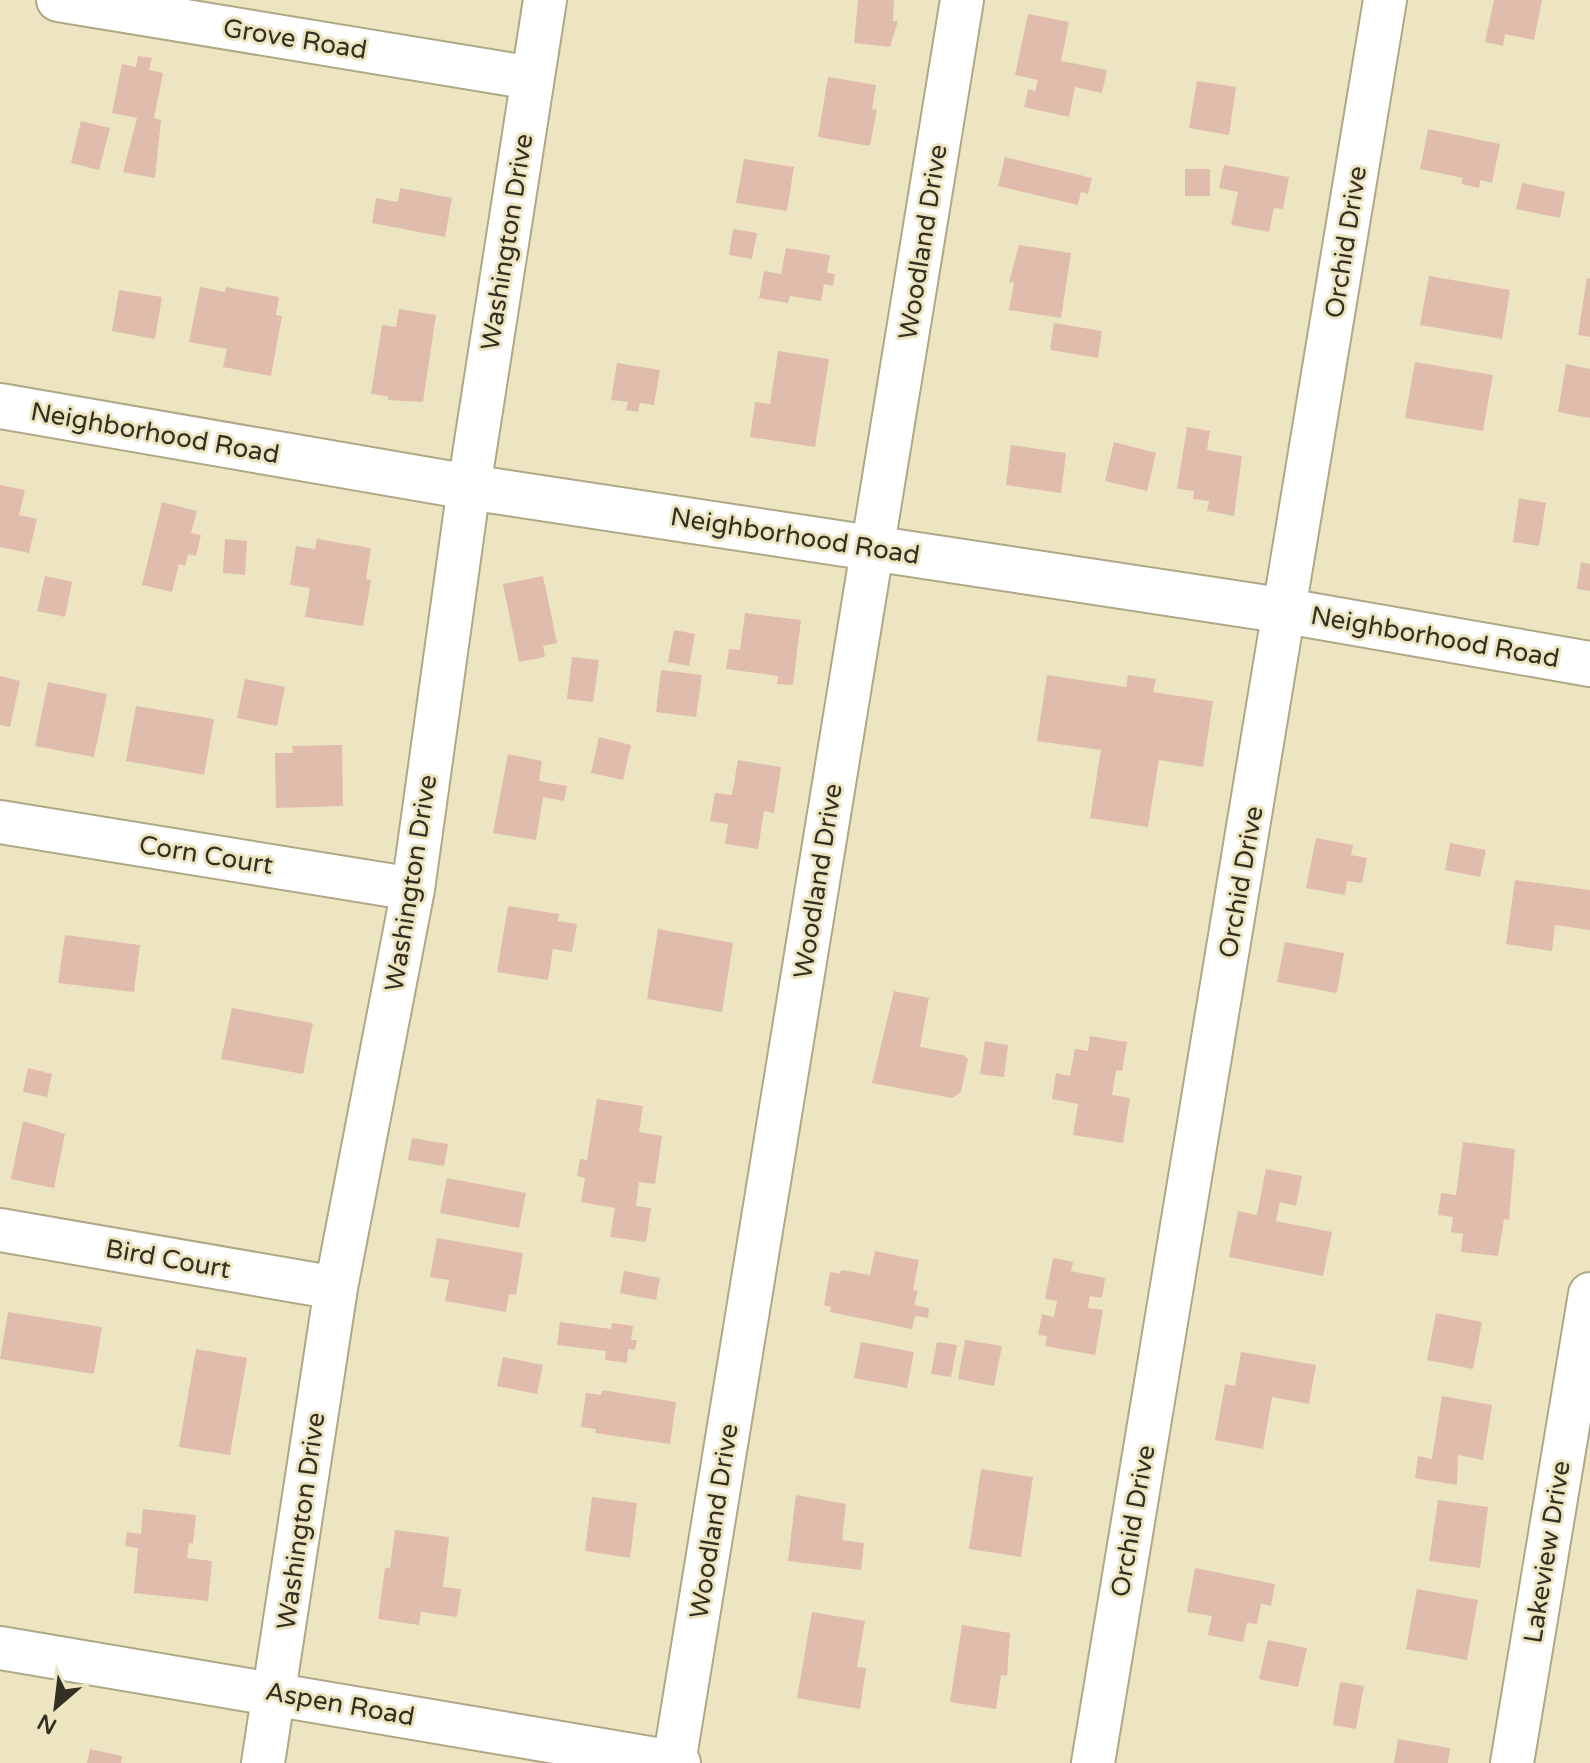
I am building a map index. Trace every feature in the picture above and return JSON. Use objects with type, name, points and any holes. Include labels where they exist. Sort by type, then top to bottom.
[{"type":"street","name":"Grove Road","points":[[58,0],[532,78]]},
{"type":"street","name":"Washington Drive","points":[[263,1763],[336,1288],[413,889],[469,487],[545,0]]},
{"type":"street","name":"Woodland Drive","points":[[676,1763],[962,0]]},
{"type":"street","name":"Orchid Drive","points":[[1093,1763],[1385,0]]},
{"type":"street","name":"Neighborhood Road","points":[[0,406],[469,487],[1286,611],[1590,664]]},
{"type":"street","name":"Corn Court","points":[[0,822],[413,889]]},
{"type":"street","name":"Bird Court","points":[[0,1230],[336,1288]]},
{"type":"street","name":"Lakeview Drive","points":[[1512,1763],[1590,1294]]},
{"type":"street","name":"Aspen Road","points":[[0,1648],[676,1763]]},
{"type":"building","points":[[858,0],[894,0],[893,21],[898,21],[890,47],[854,43]]},
{"type":"building","points":[[1494,0],[1542,0],[1534,40],[1505,34],[1503,46],[1485,42]]},
{"type":"building","points":[[1028,14],[1069,22],[1061,61],[1107,70],[1102,93],[1075,87],[1069,117],[1024,107],[1028,89],[1035,91],[1038,80],[1015,75]]},
{"type":"building","points":[[138,56],[152,58],[149,70],[163,73],[154,118],[161,120],[155,178],[123,172],[137,118],[112,113],[122,64],[136,67]]},
{"type":"building","points":[[828,77],[876,85],[872,109],[877,110],[870,146],[818,137]]},
{"type":"building","points":[[1197,81],[1236,87],[1229,135],[1189,128]]},
{"type":"building","points":[[81,121],[110,128],[99,170],[71,163]]},
{"type":"building","points":[[1428,129],[1500,144],[1492,183],[1480,180],[1479,188],[1461,184],[1463,178],[1420,169]]},
{"type":"building","points":[[1005,157],[1092,178],[1088,194],[1081,192],[1078,205],[998,186]]},
{"type":"building","points":[[744,159],[794,167],[787,211],[736,203]]},
{"type":"building","points":[[1224,165],[1289,177],[1283,209],[1274,208],[1269,232],[1231,225],[1238,192],[1219,188]]},
{"type":"building","points":[[1185,169],[1210,169],[1210,196],[1185,196]]},
{"type":"building","points":[[1522,183],[1565,192],[1560,218],[1516,209]]},
{"type":"building","points":[[400,188],[452,198],[445,237],[372,223],[376,198],[398,202]]},
{"type":"building","points":[[733,229],[757,233],[752,259],[729,255]]},
{"type":"building","points":[[1019,245],[1071,253],[1061,318],[1009,310],[1014,283],[1009,282]]},
{"type":"building","points":[[786,248],[830,255],[827,273],[835,274],[833,286],[824,284],[821,301],[790,296],[788,303],[759,298],[764,271],[781,274]]},
{"type":"building","points":[[1429,276],[1510,290],[1502,339],[1420,325]]},
{"type":"building","points":[[1587,278],[1590,279],[1590,337],[1578,335]]},
{"type":"building","points":[[200,287],[225,292],[226,287],[279,297],[276,315],[282,316],[271,376],[223,367],[227,349],[189,342]]},
{"type":"building","points":[[119,290],[162,297],[155,339],[112,331]]},
{"type":"building","points":[[399,309],[436,315],[423,402],[388,400],[388,396],[371,394],[382,325],[396,327]]},
{"type":"building","points":[[1054,323],[1102,331],[1098,358],[1050,350]]},
{"type":"building","points":[[778,351],[829,359],[815,447],[750,437],[755,402],[770,404]]},
{"type":"building","points":[[1415,362],[1493,375],[1483,431],[1405,418]]},
{"type":"building","points":[[617,363],[660,370],[654,405],[640,403],[638,412],[626,410],[628,402],[611,400]]},
{"type":"building","points":[[1566,364],[1590,369],[1590,418],[1558,412]]},
{"type":"building","points":[[1187,427],[1210,431],[1207,450],[1242,456],[1234,516],[1207,511],[1209,501],[1193,499],[1194,491],[1177,489]]},
{"type":"building","points":[[1114,442],[1156,453],[1147,491],[1105,481]]},
{"type":"building","points":[[1011,445],[1066,453],[1061,493],[1006,485]]},
{"type":"building","points":[[0,485],[25,490],[19,515],[37,519],[29,553],[0,547]]},
{"type":"building","points":[[1519,498],[1546,503],[1539,546],[1513,542]]},
{"type":"building","points":[[162,502],[197,511],[191,533],[201,535],[196,556],[188,554],[185,566],[179,564],[172,592],[142,585]]},
{"type":"building","points":[[225,539],[247,541],[245,575],[223,573]]},
{"type":"building","points":[[317,539],[371,548],[366,579],[371,580],[363,626],[305,617],[310,588],[290,585],[296,546],[315,549]]},
{"type":"building","points":[[1581,562],[1590,564],[1590,591],[1577,589]]},
{"type":"building","points":[[45,576],[72,582],[65,617],[37,611]]},
{"type":"building","points":[[543,576],[557,643],[543,646],[545,657],[519,662],[503,584]]},
{"type":"building","points":[[745,613],[801,620],[793,685],[777,684],[778,676],[726,669],[729,649],[740,650]]},
{"type":"building","points":[[674,630],[695,634],[689,666],[668,662]]},
{"type":"building","points":[[572,657],[599,660],[593,702],[567,699]]},
{"type":"building","points":[[661,670],[702,675],[696,717],[656,712]]},
{"type":"building","points":[[1047,675],[1126,687],[1128,675],[1156,679],[1153,692],[1213,701],[1203,767],[1159,760],[1148,827],[1090,818],[1101,750],[1037,741]]},
{"type":"building","points":[[0,676],[20,681],[10,727],[0,725]]},
{"type":"building","points":[[245,679],[285,687],[277,726],[237,718]]},
{"type":"building","points":[[48,682],[107,694],[94,757],[35,746]]},
{"type":"building","points":[[136,706],[214,719],[204,775],[126,761]]},
{"type":"building","points":[[599,737],[631,745],[623,780],[591,773]]},
{"type":"building","points":[[342,745],[343,806],[276,808],[275,753],[293,753],[292,746]]},
{"type":"building","points":[[508,754],[542,761],[539,781],[567,786],[564,801],[543,797],[536,840],[493,833]]},
{"type":"building","points":[[738,760],[781,767],[774,813],[764,811],[758,849],[725,844],[728,824],[710,821],[715,793],[732,795]]},
{"type":"building","points":[[1316,838],[1353,845],[1351,855],[1367,858],[1362,883],[1347,881],[1345,895],[1306,888]]},
{"type":"building","points":[[1450,843],[1486,850],[1480,877],[1445,870]]},
{"type":"building","points":[[1515,880],[1590,890],[1590,930],[1555,925],[1552,951],[1506,944]]},
{"type":"building","points":[[508,906],[559,914],[558,921],[577,924],[572,952],[553,949],[548,980],[497,972]]},
{"type":"building","points":[[658,929],[733,943],[722,1012],[647,999]]},
{"type":"building","points":[[65,935],[140,945],[134,992],[58,983]]},
{"type":"building","points":[[1285,942],[1344,953],[1337,993],[1277,982]]},
{"type":"building","points":[[894,991],[929,998],[920,1047],[963,1055],[968,1059],[961,1092],[952,1098],[872,1083]]},
{"type":"building","points":[[232,1008],[313,1023],[303,1074],[221,1059]]},
{"type":"building","points":[[1090,1036],[1127,1042],[1122,1071],[1116,1070],[1112,1095],[1130,1098],[1123,1143],[1073,1135],[1078,1104],[1052,1099],[1056,1073],[1070,1076],[1075,1049],[1088,1051]]},
{"type":"building","points":[[985,1041],[1008,1045],[1004,1077],[980,1074]]},
{"type":"building","points":[[28,1068],[52,1074],[47,1097],[23,1092]]},
{"type":"building","points":[[597,1099],[643,1106],[639,1132],[662,1136],[655,1184],[639,1182],[636,1206],[651,1208],[646,1242],[610,1237],[615,1208],[581,1202],[585,1178],[577,1176],[580,1159],[587,1160]]},
{"type":"building","points":[[23,1121],[65,1134],[54,1188],[11,1179]]},
{"type":"building","points":[[412,1138],[448,1144],[444,1166],[408,1160]]},
{"type":"building","points":[[1463,1142],[1515,1149],[1509,1220],[1504,1219],[1498,1256],[1461,1252],[1463,1234],[1451,1232],[1453,1217],[1438,1215],[1441,1193],[1456,1195]]},
{"type":"building","points":[[1266,1169],[1302,1176],[1296,1206],[1280,1202],[1276,1221],[1332,1232],[1323,1276],[1229,1257],[1238,1211],[1257,1215]]},
{"type":"building","points":[[447,1178],[526,1193],[519,1228],[440,1213]]},
{"type":"building","points":[[437,1238],[523,1253],[516,1295],[509,1294],[506,1312],[445,1301],[449,1280],[430,1277]]},
{"type":"building","points":[[875,1251],[919,1260],[913,1290],[918,1291],[914,1305],[929,1308],[928,1318],[915,1316],[912,1329],[830,1312],[831,1307],[824,1305],[830,1272],[840,1274],[841,1270],[870,1275]]},
{"type":"building","points":[[1053,1258],[1073,1262],[1071,1271],[1105,1278],[1102,1298],[1090,1296],[1088,1308],[1103,1310],[1095,1355],[1045,1346],[1047,1336],[1038,1335],[1042,1314],[1054,1317],[1057,1301],[1045,1299]]},
{"type":"building","points":[[624,1271],[660,1278],[656,1300],[620,1293]]},
{"type":"building","points":[[8,1312],[102,1327],[94,1374],[0,1359]]},
{"type":"building","points":[[1436,1313],[1482,1322],[1473,1369],[1427,1360]]},
{"type":"building","points":[[560,1322],[611,1329],[612,1323],[633,1326],[631,1340],[637,1340],[635,1350],[628,1349],[627,1363],[605,1360],[606,1351],[557,1345]]},
{"type":"building","points":[[965,1340],[1002,1346],[994,1386],[958,1379]]},
{"type":"building","points":[[861,1342],[914,1352],[907,1388],[854,1378]]},
{"type":"building","points":[[937,1342],[957,1345],[951,1377],[931,1374]]},
{"type":"building","points":[[196,1349],[247,1358],[230,1455],[179,1447]]},
{"type":"building","points":[[1241,1352],[1316,1365],[1309,1404],[1272,1397],[1263,1449],[1215,1440],[1225,1384],[1235,1386]]},
{"type":"building","points":[[503,1357],[543,1365],[537,1394],[497,1386]]},
{"type":"building","points":[[602,1390],[676,1402],[670,1444],[595,1433],[596,1429],[581,1427],[586,1393],[601,1395]]},
{"type":"building","points":[[1442,1396],[1492,1405],[1483,1460],[1458,1455],[1457,1485],[1415,1478],[1418,1456],[1432,1459]]},
{"type":"building","points":[[981,1469],[1033,1477],[1021,1557],[969,1549]]},
{"type":"building","points":[[796,1495],[846,1504],[842,1540],[864,1543],[861,1570],[788,1561]]},
{"type":"building","points":[[592,1497],[637,1503],[630,1558],[585,1551]]},
{"type":"building","points":[[1438,1500],[1488,1507],[1480,1568],[1429,1561]]},
{"type":"building","points":[[143,1509],[196,1515],[193,1544],[189,1543],[187,1558],[212,1561],[208,1601],[134,1593],[138,1548],[125,1546],[127,1532],[141,1534]]},
{"type":"building","points":[[395,1530],[449,1537],[443,1587],[461,1589],[457,1617],[421,1612],[419,1625],[378,1619],[385,1568],[390,1568]]},
{"type":"building","points":[[1195,1568],[1275,1584],[1271,1606],[1261,1604],[1257,1624],[1247,1623],[1243,1642],[1208,1635],[1212,1616],[1187,1612]]},
{"type":"building","points":[[1417,1589],[1478,1600],[1467,1660],[1406,1649]]},
{"type":"building","points":[[812,1612],[865,1621],[857,1667],[866,1668],[860,1709],[797,1698]]},
{"type":"building","points":[[962,1625],[1010,1633],[1007,1676],[1001,1675],[996,1709],[950,1702]]},
{"type":"building","points":[[1268,1640],[1307,1648],[1298,1687],[1259,1679]]},
{"type":"building","points":[[1340,1682],[1364,1686],[1356,1729],[1333,1725]]},
{"type":"building","points":[[1398,1739],[1450,1748],[1448,1763],[1394,1763]]},
{"type":"building","points":[[90,1749],[122,1756],[121,1763],[87,1763]]}]
